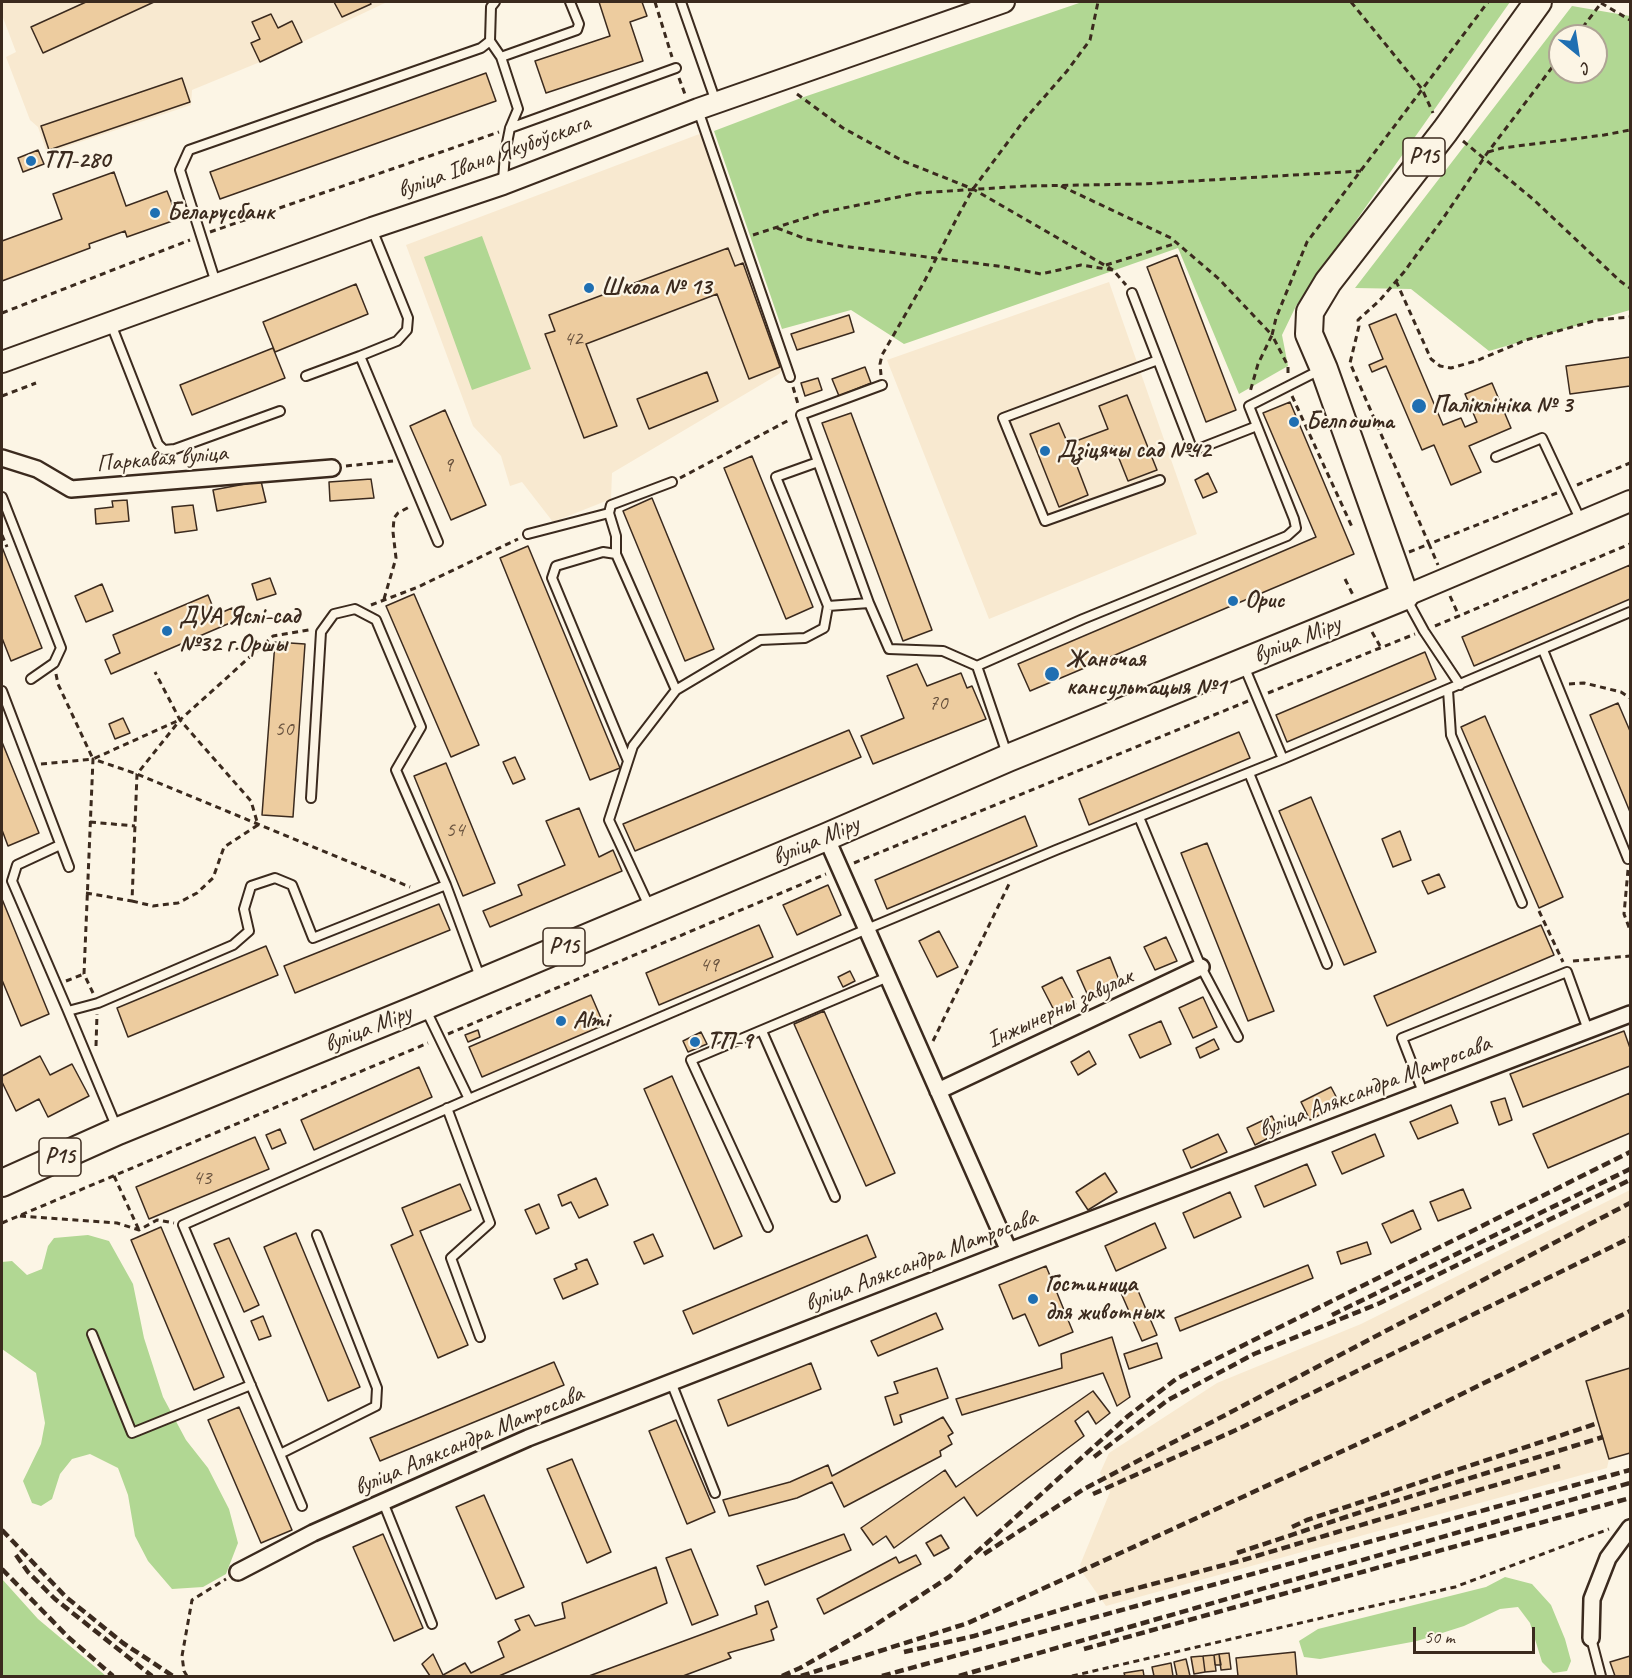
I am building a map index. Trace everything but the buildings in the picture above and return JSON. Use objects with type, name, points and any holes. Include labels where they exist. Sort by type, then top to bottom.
[{"type":"main road","name":"Р15","points":[[1405,596],[1324,369],[1309,334],[1310,312],[1328,282],[1445,131],[1538,2]]},
{"type":"main road","name":"вуліца Міру","points":[[2,1182],[118,1131],[424,1006],[1008,758],[1405,596]]},
{"type":"street","name":"вуліца Івана Якубоўскага","points":[[2,362],[372,228],[503,184],[700,104],[1004,2]]},
{"type":"street","name":"Паркавая вуліца","points":[[2,458],[37,469],[71,489],[332,468]]},
{"type":"street","name":"вуліца Міру","points":[[1405,596],[1630,501]]},
{"type":"street","points":[[825,837],[1009,1251]]},
{"type":"street","name":"Інжынерны завулак","points":[[938,1091],[1201,967]]},
{"type":"street","name":"вуліца Аляксандра Матросава","points":[[238,1572],[313,1533],[528,1438],[1009,1251],[1630,1014]]},
{"type":"street","points":[[1591,1638],[1592,1599],[1608,1558],[1625,1527]]},
{"type":"lane","points":[[495,2],[491,7],[490,41],[501,57],[518,109],[510,128],[505,153],[503,184]]},
{"type":"lane","points":[[501,57],[577,30],[579,24],[570,2]]},
{"type":"lane","points":[[681,2],[700,104],[790,376]]},
{"type":"lane","points":[[216,284],[180,170],[189,150],[480,48],[490,41]]},
{"type":"lane","points":[[510,128],[676,68]]},
{"type":"lane","points":[[306,376],[398,341],[406,330],[408,318],[372,228]]},
{"type":"lane","points":[[1132,293],[1193,451],[1257,426]]},
{"type":"lane","points":[[110,322],[158,444],[164,450],[175,449],[280,411]]},
{"type":"lane","points":[[360,356],[438,542]]},
{"type":"lane","points":[[1158,360],[1002,418],[1045,521],[1160,480]]},
{"type":"lane","points":[[977,666],[1083,619],[1287,536],[1296,528],[1294,519],[1249,406],[1324,369]]},
{"type":"lane","points":[[882,385],[801,415],[869,603],[889,649],[943,651],[977,666],[1008,758]]},
{"type":"lane","points":[[1496,457],[1542,438],[1581,522]]},
{"type":"lane","points":[[651,910],[609,820],[633,746],[676,690],[760,640],[805,638],[824,628],[828,606],[777,477],[818,462]]},
{"type":"lane","points":[[672,482],[611,506],[609,513],[616,536],[616,554],[676,690]]},
{"type":"lane","points":[[2,497],[61,648],[54,663],[31,679]]},
{"type":"lane","points":[[528,534],[609,513]]},
{"type":"lane","points":[[616,554],[603,552],[556,566],[552,578],[628,762]]},
{"type":"lane","points":[[1405,596],[1424,631],[1460,685]]},
{"type":"lane","points":[[828,606],[869,603]]},
{"type":"lane","points":[[311,798],[321,632],[334,614],[356,610],[375,620],[421,727],[396,770],[446,885],[481,981]]},
{"type":"lane","points":[[302,1506],[183,1225],[447,1108],[867,929],[1283,759],[1630,612]]},
{"type":"lane","points":[[1543,650],[1628,859]]},
{"type":"lane","points":[[1242,663],[1283,759]]},
{"type":"lane","points":[[1448,690],[1451,735],[1522,903]]},
{"type":"lane","points":[[2,691],[69,867]]},
{"type":"lane","points":[[1249,773],[1327,964]]},
{"type":"lane","points":[[1138,817],[1201,967],[1238,1037]]},
{"type":"lane","points":[[60,845],[17,865],[12,881],[118,1131]]},
{"type":"lane","points":[[68,1011],[98,1002],[232,945],[249,931],[244,909],[251,886],[275,878],[292,885],[313,938],[446,885]]},
{"type":"lane","points":[[1423,1092],[1402,1038],[1567,972],[1588,1030]]},
{"type":"lane","points":[[768,1227],[691,1060],[888,977]]},
{"type":"lane","points":[[424,1006],[469,1099]]},
{"type":"lane","points":[[762,1031],[835,1197]]},
{"type":"lane","points":[[447,1108],[490,1223],[451,1258],[480,1336]]},
{"type":"lane","points":[[280,1454],[376,1406],[377,1388],[317,1235]]},
{"type":"lane","points":[[92,1334],[132,1433],[251,1385]]},
{"type":"lane","points":[[671,1382],[716,1493]]},
{"type":"lane","points":[[384,1502],[432,1624]]},
{"type":"lane","points":[[1591,1638],[1601,1677]]},
{"type":"path","points":[[655,2],[676,68],[700,104]]},
{"type":"path","points":[[882,385],[880,364],[882,355],[973,189],[1025,119],[1067,71],[1090,40],[1098,2]]},
{"type":"path","points":[[1351,2],[1422,89],[1432,112],[1445,131],[1473,148],[1630,288]]},
{"type":"path","points":[[1585,24],[1602,2],[1630,20]]},
{"type":"path","points":[[1548,73],[1396,281],[1358,320],[1359,326],[1350,363],[1430,544],[1630,463]]},
{"type":"path","points":[[798,94],[843,128],[903,161],[973,189],[1113,270],[1132,293]]},
{"type":"path","points":[[2,313],[201,236],[510,128]]},
{"type":"path","points":[[1488,152],[1502,148],[1630,130]]},
{"type":"path","points":[[743,238],[824,212],[918,193],[1059,185],[1142,184],[1361,171]]},
{"type":"path","points":[[1059,185],[1171,238],[1219,279],[1272,334],[1258,364],[1250,390],[1249,406]]},
{"type":"path","points":[[775,228],[807,239],[842,246],[1005,267],[1041,274],[1081,265],[1113,270]]},
{"type":"path","points":[[1106,266],[1177,243]]},
{"type":"path","points":[[1396,281],[1431,359],[1440,366],[1451,368],[1476,361],[1526,340],[1598,320],[1630,317]]},
{"type":"path","points":[[672,482],[801,415],[790,376]]},
{"type":"path","points":[[2,396],[36,383]]},
{"type":"path","points":[[332,468],[404,460]]},
{"type":"path","points":[[384,600],[396,558],[394,518],[398,513],[421,501]]},
{"type":"path","points":[[356,610],[418,587],[528,534]]},
{"type":"path","points":[[2,535],[7,547]]},
{"type":"path","points":[[2,1223],[840,869],[1380,646],[1424,631],[1630,544]]},
{"type":"path","points":[[132,901],[137,774],[180,720],[273,636],[307,630],[321,632]]},
{"type":"path","points":[[54,663],[58,684],[93,759],[84,974],[98,1002],[95,1053]]},
{"type":"path","points":[[155,672],[180,720],[251,801],[258,825]]},
{"type":"path","points":[[1557,684],[1584,683],[1621,692],[1630,698]]},
{"type":"path","points":[[30,765],[93,759],[180,720]]},
{"type":"path","points":[[93,759],[137,774],[425,893]]},
{"type":"path","points":[[90,822],[135,826]]},
{"type":"path","points":[[87,893],[153,906],[178,903],[197,893],[213,878],[224,847],[258,825]]},
{"type":"path","points":[[1628,859],[1624,914],[1630,930]]},
{"type":"path","points":[[924,1058],[1019,866]]},
{"type":"path","points":[[1539,911],[1562,962],[1630,956]]},
{"type":"path","points":[[56,985],[84,974]]},
{"type":"path","points":[[114,1176],[139,1230]]},
{"type":"path","points":[[18,1216],[117,1222],[139,1230],[157,1220],[183,1225]]},
{"type":"path","points":[[1072,1677],[1455,1587],[1625,1527]]},
{"type":"path","points":[[187,1677],[182,1656],[192,1600],[238,1572]]},
{"type":"shaded area","points":[[2,2],[387,2],[260,62],[192,90],[191,105],[47,153],[38,127],[30,120],[6,57],[16,52],[2,15]]},
{"type":"shaded area","name":"Школа № 13","points":[[702,133],[783,369],[779,374],[612,473],[611,499],[553,522],[522,482],[510,486],[501,456],[473,426],[406,245]]},
{"type":"shaded area","name":"Дзіцячы сад №42","points":[[1109,282],[1197,534],[989,619],[887,360]]},
{"type":"shaded area","points":[[1630,1190],[1630,1453],[1609,1459],[1607,1468],[1106,1606],[1082,1572],[1080,1565],[1110,1492],[1100,1473],[1109,1453],[1217,1383],[1361,1324]]},
{"type":"green space","points":[[1082,2],[1510,2],[1296,306],[1282,335],[1288,366],[1239,394],[1178,248],[904,344],[851,310],[782,329],[714,131],[801,98]]},
{"type":"green space","points":[[1572,6],[1630,16],[1630,310],[1489,351],[1411,289],[1355,288],[1548,37],[1548,84],[1608,84],[1608,24],[1558,24]]},
{"type":"green space","points":[[482,236],[531,369],[472,390],[424,257]]},
{"type":"green space","points":[[88,1235],[109,1241],[133,1284],[144,1338],[163,1397],[186,1440],[208,1468],[229,1509],[238,1543],[226,1574],[203,1587],[172,1589],[148,1561],[135,1536],[128,1495],[118,1468],[90,1454],[72,1459],[60,1474],[52,1499],[41,1506],[32,1503],[23,1481],[41,1444],[45,1423],[36,1373],[2,1349],[2,1262],[12,1261],[27,1275],[42,1269],[48,1246],[54,1238]]},
{"type":"green space","points":[[1505,1577],[1532,1584],[1551,1605],[1571,1661],[1567,1671],[1553,1673],[1542,1662],[1530,1623],[1518,1607],[1500,1609],[1464,1626],[1417,1641],[1320,1659],[1304,1657],[1299,1641],[1318,1629],[1486,1587]]},
{"type":"green space","points":[[2,1579],[38,1619],[106,1676],[2,1676]]},
{"type":"railway","points":[[782,1676],[869,1629],[949,1577],[1128,1416],[1176,1379],[1630,1152]]},
{"type":"railway","points":[[1332,1315],[1630,1169]]},
{"type":"railway","points":[[1094,1457],[1168,1400],[1254,1354],[1380,1303],[1630,1180]]},
{"type":"railway","points":[[984,1554],[1084,1489],[1630,1203]]},
{"type":"railway","points":[[1093,1494],[1236,1430],[1630,1238]]},
{"type":"railway","points":[[801,1676],[968,1623],[1397,1426],[1630,1311]]},
{"type":"railway","points":[[1292,1527],[1307,1520],[1598,1423]]},
{"type":"railway","points":[[1237,1553],[1603,1437]]},
{"type":"railway","points":[[904,1652],[974,1636],[1100,1598],[1243,1560],[1560,1466]]},
{"type":"railway","points":[[882,1676],[1630,1470]]},
{"type":"railway","points":[[959,1676],[1630,1483]]},
{"type":"railway","points":[[1084,1649],[1630,1498]]},
{"type":"railway","points":[[2,1530],[66,1597],[123,1643],[173,1676]]},
{"type":"railway","points":[[16,1555],[28,1572],[55,1599],[152,1676]]},
{"type":"railway","points":[[2,1569],[68,1637],[113,1676]]},
{"type":"place","name":"ТП-280","points":[[31,161]]},
{"type":"place","name":"Беларусбанк","points":[[155,213]]},
{"type":"place","name":"Школа № 13","points":[[589,288]]},
{"type":"place","name":"Паліклініка № 3","points":[[1419,406]]},
{"type":"place","name":"Белпошта","points":[[1294,422]]},
{"type":"place","name":"Дзіцячы сад №42","points":[[1045,451]]},
{"type":"place","name":"Орис","points":[[1233,601]]},
{"type":"place","name":"ДУА Яслі-сад №32 г.Оршы","points":[[167,631]]},
{"type":"place","name":"Жаночая кансультацыя №1","points":[[1052,674]]},
{"type":"place","name":"Almi","points":[[561,1021]]},
{"type":"place","name":"ТП-9","points":[[695,1042]]},
{"type":"place","name":"Гостиница для животных","points":[[1033,1299]]}]
